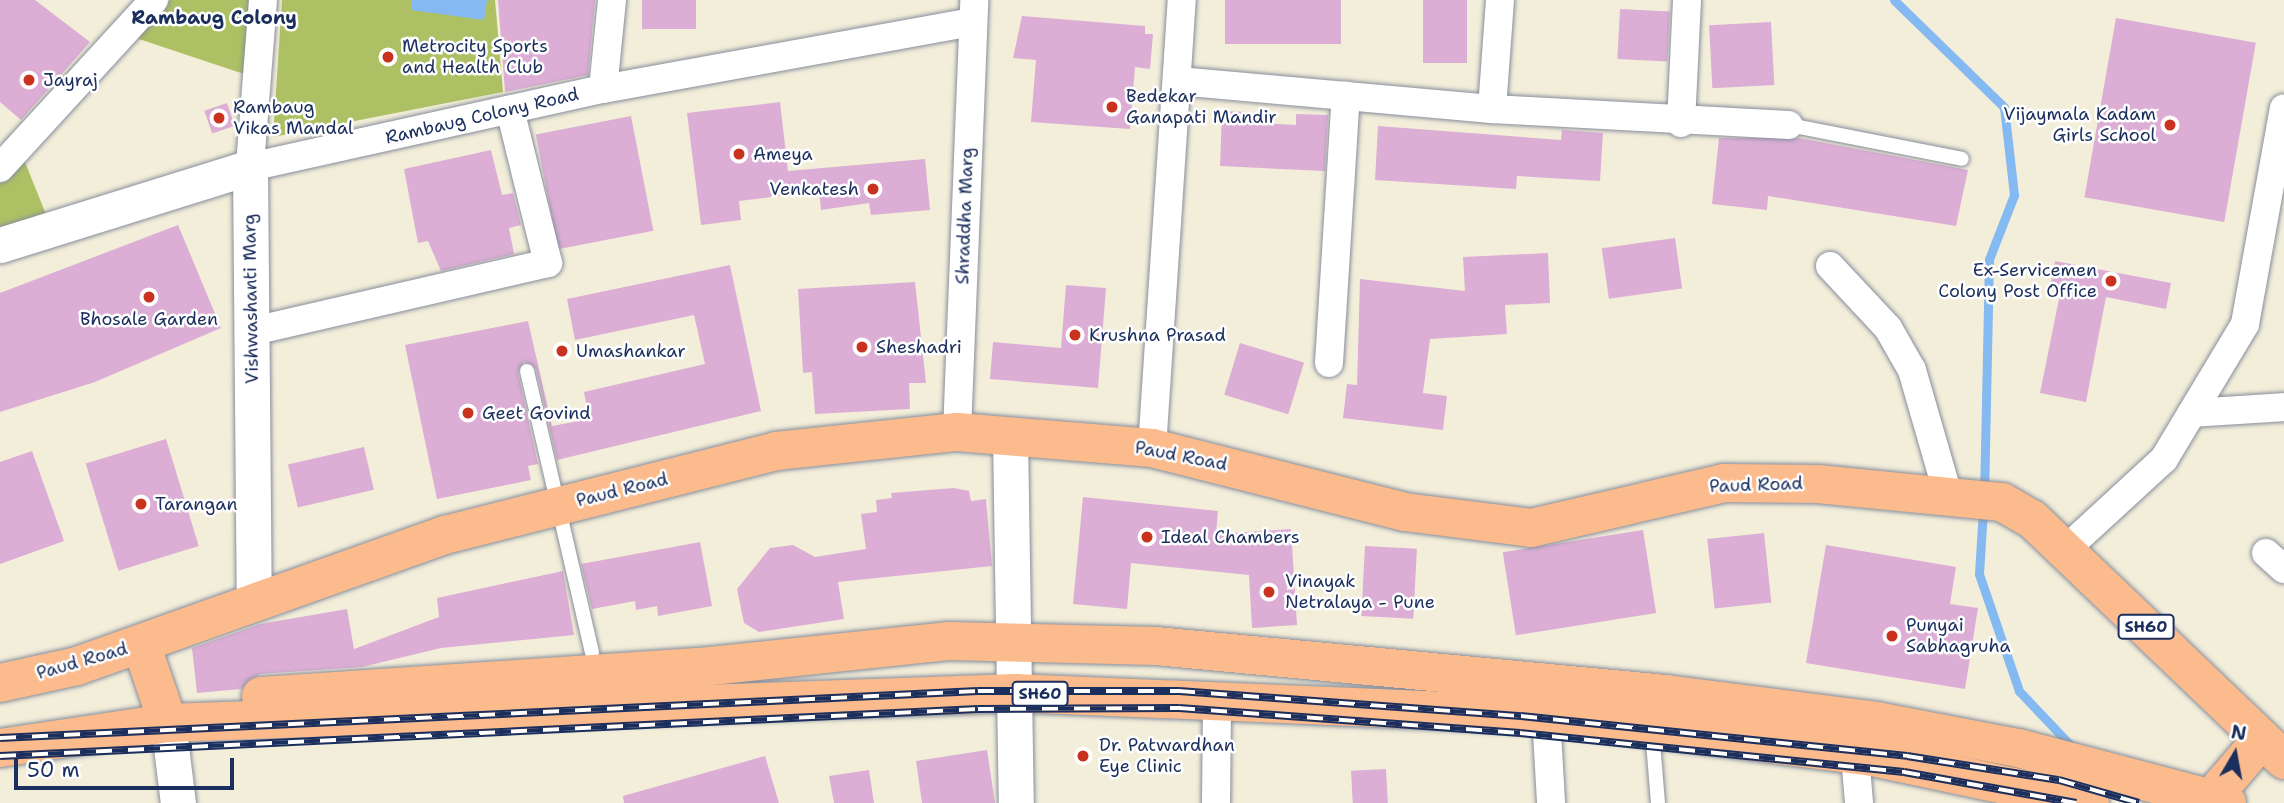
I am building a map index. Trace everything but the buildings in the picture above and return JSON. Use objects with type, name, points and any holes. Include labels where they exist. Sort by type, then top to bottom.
[{"type":"main road","name":"Paud Road","points":[[0,683],[142,644],[254,598],[445,535],[776,451],[957,432],[1152,448],[1405,512],[1531,528],[1724,483],[1974,498],[2032,519],[2273,750]]},
{"type":"main road","points":[[142,644],[164,711],[1014,640],[1156,646],[1666,694],[1876,721],[2102,768],[2216,801],[2273,750]]},
{"type":"main road","name":"SH60","points":[[0,748],[164,711],[1015,693],[1546,715],[1855,755],[2068,800]]},
{"type":"street","points":[[0,168],[154,0]]},
{"type":"street","name":"Vishwashanti Marg","points":[[254,598],[249,332],[250,167],[263,0]]},
{"type":"street","points":[[603,89],[612,0]]},
{"type":"street","points":[[1152,448],[1182,0]]},
{"type":"street","points":[[1492,109],[1500,0]]},
{"type":"street","points":[[1681,123],[1687,0]]},
{"type":"street","name":"Rambaug Colony Road","points":[[0,244],[250,167],[973,11]]},
{"type":"street","name":"Shraddha Marg","points":[[957,432],[973,11]]},
{"type":"street","points":[[1178,81],[1681,123],[1789,125]]},
{"type":"street","points":[[1329,363],[1346,96]]},
{"type":"street","points":[[2065,550],[2164,459],[2245,324],[2284,108]]},
{"type":"street","points":[[249,332],[548,262],[510,110]]},
{"type":"street","points":[[1830,266],[1888,328],[1912,370],[1974,498]]},
{"type":"street","points":[[2192,413],[2284,407]]},
{"type":"street","points":[[1010,435],[1016,803]]},
{"type":"street","points":[[1216,803],[1217,701]]},
{"type":"street","points":[[164,711],[178,803]]},
{"type":"street","points":[[1546,715],[1551,803]]},
{"type":"street","points":[[1855,755],[1859,803]]},
{"type":"lane","points":[[1789,125],[1962,159]]},
{"type":"lane","points":[[527,371],[592,653]]},
{"type":"lane","points":[[1652,728],[1658,803]]},
{"type":"green space","points":[[170,0],[251,0],[244,74],[136,38]]},
{"type":"green space","name":"Metrocity Sports and Health Club","points":[[282,0],[495,0],[503,92],[273,137]]},
{"type":"green space","points":[[23,157],[47,217],[0,232],[0,183]]},
{"type":"water","points":[[412,0],[487,0],[484,20],[411,10]]},
{"type":"waterway","points":[[1894,0],[2004,107],[2014,195],[1989,259],[1984,492]]},
{"type":"waterway","points":[[1983,510],[1979,574],[2019,691],[2075,750]]},
{"type":"railway","points":[[0,738],[978,691],[1179,691],[1521,716],[1907,756],[2059,780],[2139,803]]},
{"type":"railway","points":[[0,756],[978,709],[1179,708],[1520,733],[1904,772],[2076,803]]},
{"type":"place","name":"Metrocity Sports and Health Club","points":[[388,57]]},
{"type":"place","name":"Jayraj","points":[[29,80]]},
{"type":"place","name":"Bedekar Ganapati Mandir","points":[[1112,107]]},
{"type":"place","name":"Rambaug Vikas Mandal","points":[[219,118]]},
{"type":"place","name":"Vijaymala Kadam Girls School","points":[[2170,125]]},
{"type":"place","name":"Ameya","points":[[739,154]]},
{"type":"place","name":"Venkatesh","points":[[873,189]]},
{"type":"place","name":"Ex-Servicemen Colony Post Office","points":[[2111,281]]},
{"type":"place","name":"Bhosale Garden","points":[[149,297]]},
{"type":"place","name":"Krushna Prasad","points":[[1075,335]]},
{"type":"place","name":"Sheshadri","points":[[862,347]]},
{"type":"place","name":"Umashankar","points":[[562,351]]},
{"type":"place","name":"Geet Govind","points":[[468,413]]},
{"type":"place","name":"Tarangan","points":[[141,504]]},
{"type":"place","name":"Ideal Chambers","points":[[1147,537]]},
{"type":"place","name":"Vinayak Netralaya - Pune","points":[[1269,592]]},
{"type":"place","name":"Punyai Sabhagruha","points":[[1892,636]]},
{"type":"place","name":"Dr. Patwardhan Eye Clinic","points":[[1083,756]]},
{"type":"district","name":"Rambaug Colony","points":[[214,18]]}]
